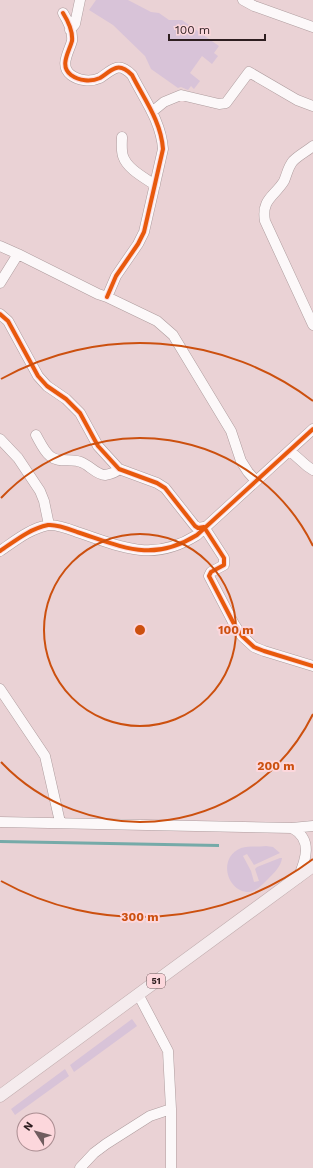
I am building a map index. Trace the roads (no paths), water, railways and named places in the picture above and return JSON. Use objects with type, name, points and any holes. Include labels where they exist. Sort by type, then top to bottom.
[{"type":"main road","name":"51","points":[[0,1096],[313,866]]},
{"type":"street","points":[[70,30],[75,24],[80,0]]},
{"type":"street","points":[[243,0],[266,11],[313,27]]},
{"type":"street","points":[[63,13],[69,23],[72,40],[65,57],[65,66],[68,72],[79,79],[87,81],[99,79],[115,68],[127,70],[132,75],[153,111],[163,138],[164,149],[144,232],[138,244],[116,276],[107,297]]},
{"type":"street","points":[[153,111],[164,102],[181,95],[219,104],[226,103],[249,72],[297,100],[313,106]]},
{"type":"street","points":[[122,136],[123,156],[128,164],[155,186]]},
{"type":"street","points":[[313,146],[294,160],[283,182],[272,194],[263,212],[265,221],[313,325]]},
{"type":"street","points":[[0,246],[157,321],[173,335],[231,431],[241,461],[256,481]]},
{"type":"street","points":[[0,283],[18,254]]},
{"type":"street","points":[[0,314],[8,321],[38,376],[47,386],[66,399],[80,413],[98,446],[118,469],[157,483],[165,488],[195,526],[198,528],[204,528]]},
{"type":"street","points":[[0,551],[23,535],[49,525],[69,529],[127,549],[155,551],[167,548],[196,535],[313,429]]},
{"type":"street","points":[[36,435],[50,456],[57,460],[83,462],[90,468],[103,475],[114,473],[118,469]]},
{"type":"street","points":[[0,439],[18,458],[40,491],[44,501],[49,525]]},
{"type":"street","points":[[290,451],[313,470]]},
{"type":"street","points":[[204,528],[224,558],[224,565],[211,572],[209,576],[234,624],[242,636],[254,647],[313,666]]},
{"type":"street","points":[[0,689],[45,756],[60,822]]},
{"type":"street","points":[[0,822],[60,822],[292,828],[313,826]]},
{"type":"street","points":[[292,828],[300,832],[306,845],[306,859],[297,878]]},
{"type":"street","points":[[138,994],[168,1051],[171,1109],[171,1168]]},
{"type":"street","points":[[80,1168],[94,1153],[106,1144],[150,1116],[171,1109]]},
{"type":"water","points":[[0,840],[219,844],[219,847],[0,843]]}]
